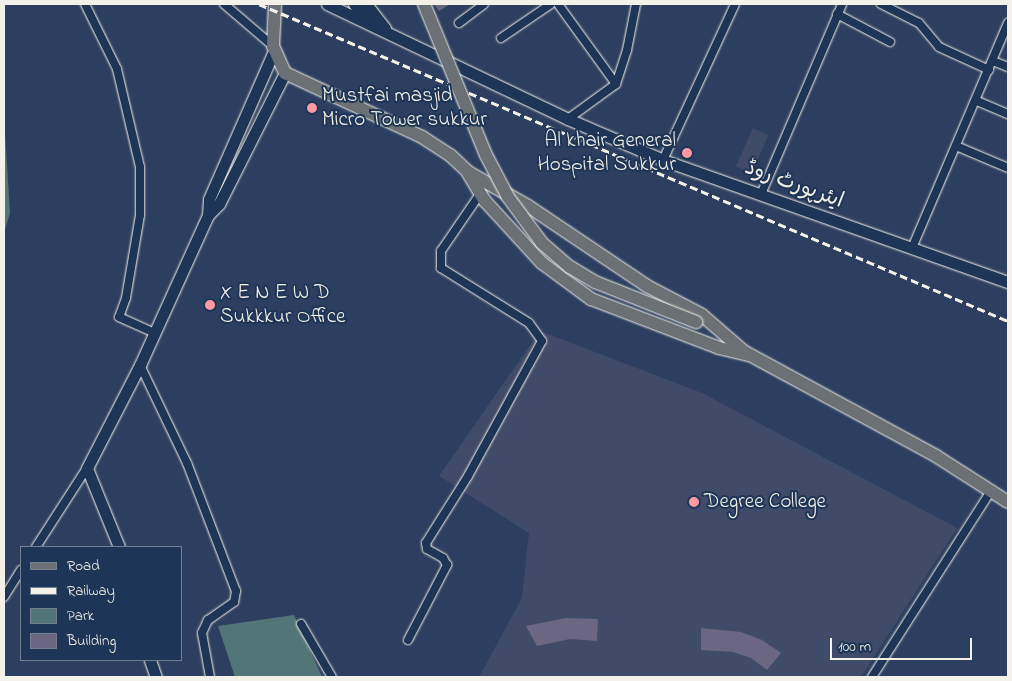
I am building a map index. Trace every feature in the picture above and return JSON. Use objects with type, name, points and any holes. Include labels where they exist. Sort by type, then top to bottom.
[{"type":"main road","points":[[208,215],[209,199],[273,49],[275,4]]},
{"type":"main road","name":"ایئرپورٹ روڈ","points":[[327,4],[568,119],[663,160],[762,192],[1008,282]]},
{"type":"main road","points":[[354,4],[368,22]]},
{"type":"main road","points":[[366,4],[387,31]]},
{"type":"main road","points":[[424,4],[486,155],[508,197],[542,243],[570,267],[594,282],[696,322],[748,355],[936,456],[1008,502]]},
{"type":"main road","points":[[273,49],[285,73],[422,137],[450,155],[468,172],[528,206],[648,286],[702,315],[748,355]]},
{"type":"main road","points":[[119,546],[88,468],[140,365],[153,332],[208,215],[219,204],[285,73]]},
{"type":"main road","points":[[468,172],[480,194],[542,263],[591,299],[719,348],[748,355]]},
{"type":"main road","points":[[150,661],[156,677]]},
{"type":"street","points":[[85,4],[117,69],[140,167],[140,215],[126,298],[119,317],[153,332]]},
{"type":"street","points":[[224,4],[273,49]]},
{"type":"street","points":[[459,23],[484,4]]},
{"type":"street","points":[[501,38],[551,4]]},
{"type":"street","points":[[558,4],[616,84]]},
{"type":"street","points":[[568,119],[616,84],[627,50],[636,4]]},
{"type":"street","points":[[663,160],[735,4]]},
{"type":"street","points":[[762,192],[842,4]]},
{"type":"street","points":[[881,4],[919,24],[938,47],[989,70]]},
{"type":"street","points":[[837,14],[890,42]]},
{"type":"street","points":[[912,248],[1008,23]]},
{"type":"street","points":[[993,61],[1008,67]]},
{"type":"street","points":[[976,101],[1008,114]]},
{"type":"street","points":[[956,146],[1008,168]]},
{"type":"street","points":[[408,640],[447,565],[443,558],[427,549],[426,543],[468,476],[542,342],[529,323],[440,268],[441,251],[480,194]]},
{"type":"street","points":[[140,365],[187,463],[236,591],[234,602],[208,620],[202,633],[210,677]]},
{"type":"street","points":[[37,546],[88,468]]},
{"type":"street","points":[[872,677],[991,491]]},
{"type":"street","points":[[4,597],[20,572]]},
{"type":"street","points":[[301,624],[332,677]]},
{"type":"shaded area","points":[[753,128],[769,135],[751,173],[736,166]]},
{"type":"shaded area","name":"Degree College","points":[[540,331],[702,393],[957,528],[861,677],[479,677],[522,598],[529,533],[439,476]]},
{"type":"green space","points":[[4,117],[10,213],[4,233]]},
{"type":"green space","points":[[294,615],[322,677],[235,677],[218,626]]},
{"type":"building","points":[[434,4],[450,4],[439,11]]},
{"type":"building","points":[[566,618],[598,619],[597,641],[570,639],[537,646],[526,626]]},
{"type":"building","points":[[701,628],[741,632],[762,640],[781,653],[767,670],[751,658],[733,652],[701,650]]},
{"type":"railway","points":[[259,4],[1008,321]]},
{"type":"place","name":"Mustfai masjid Micro Tower sukkur","points":[[312,108]]},
{"type":"place","name":"Al khair General Hospital Sukkur","points":[[687,153]]},
{"type":"place","name":"X E N E W D Sukkkur Office","points":[[210,305]]},
{"type":"place","name":"Degree College","points":[[694,502]]}]
